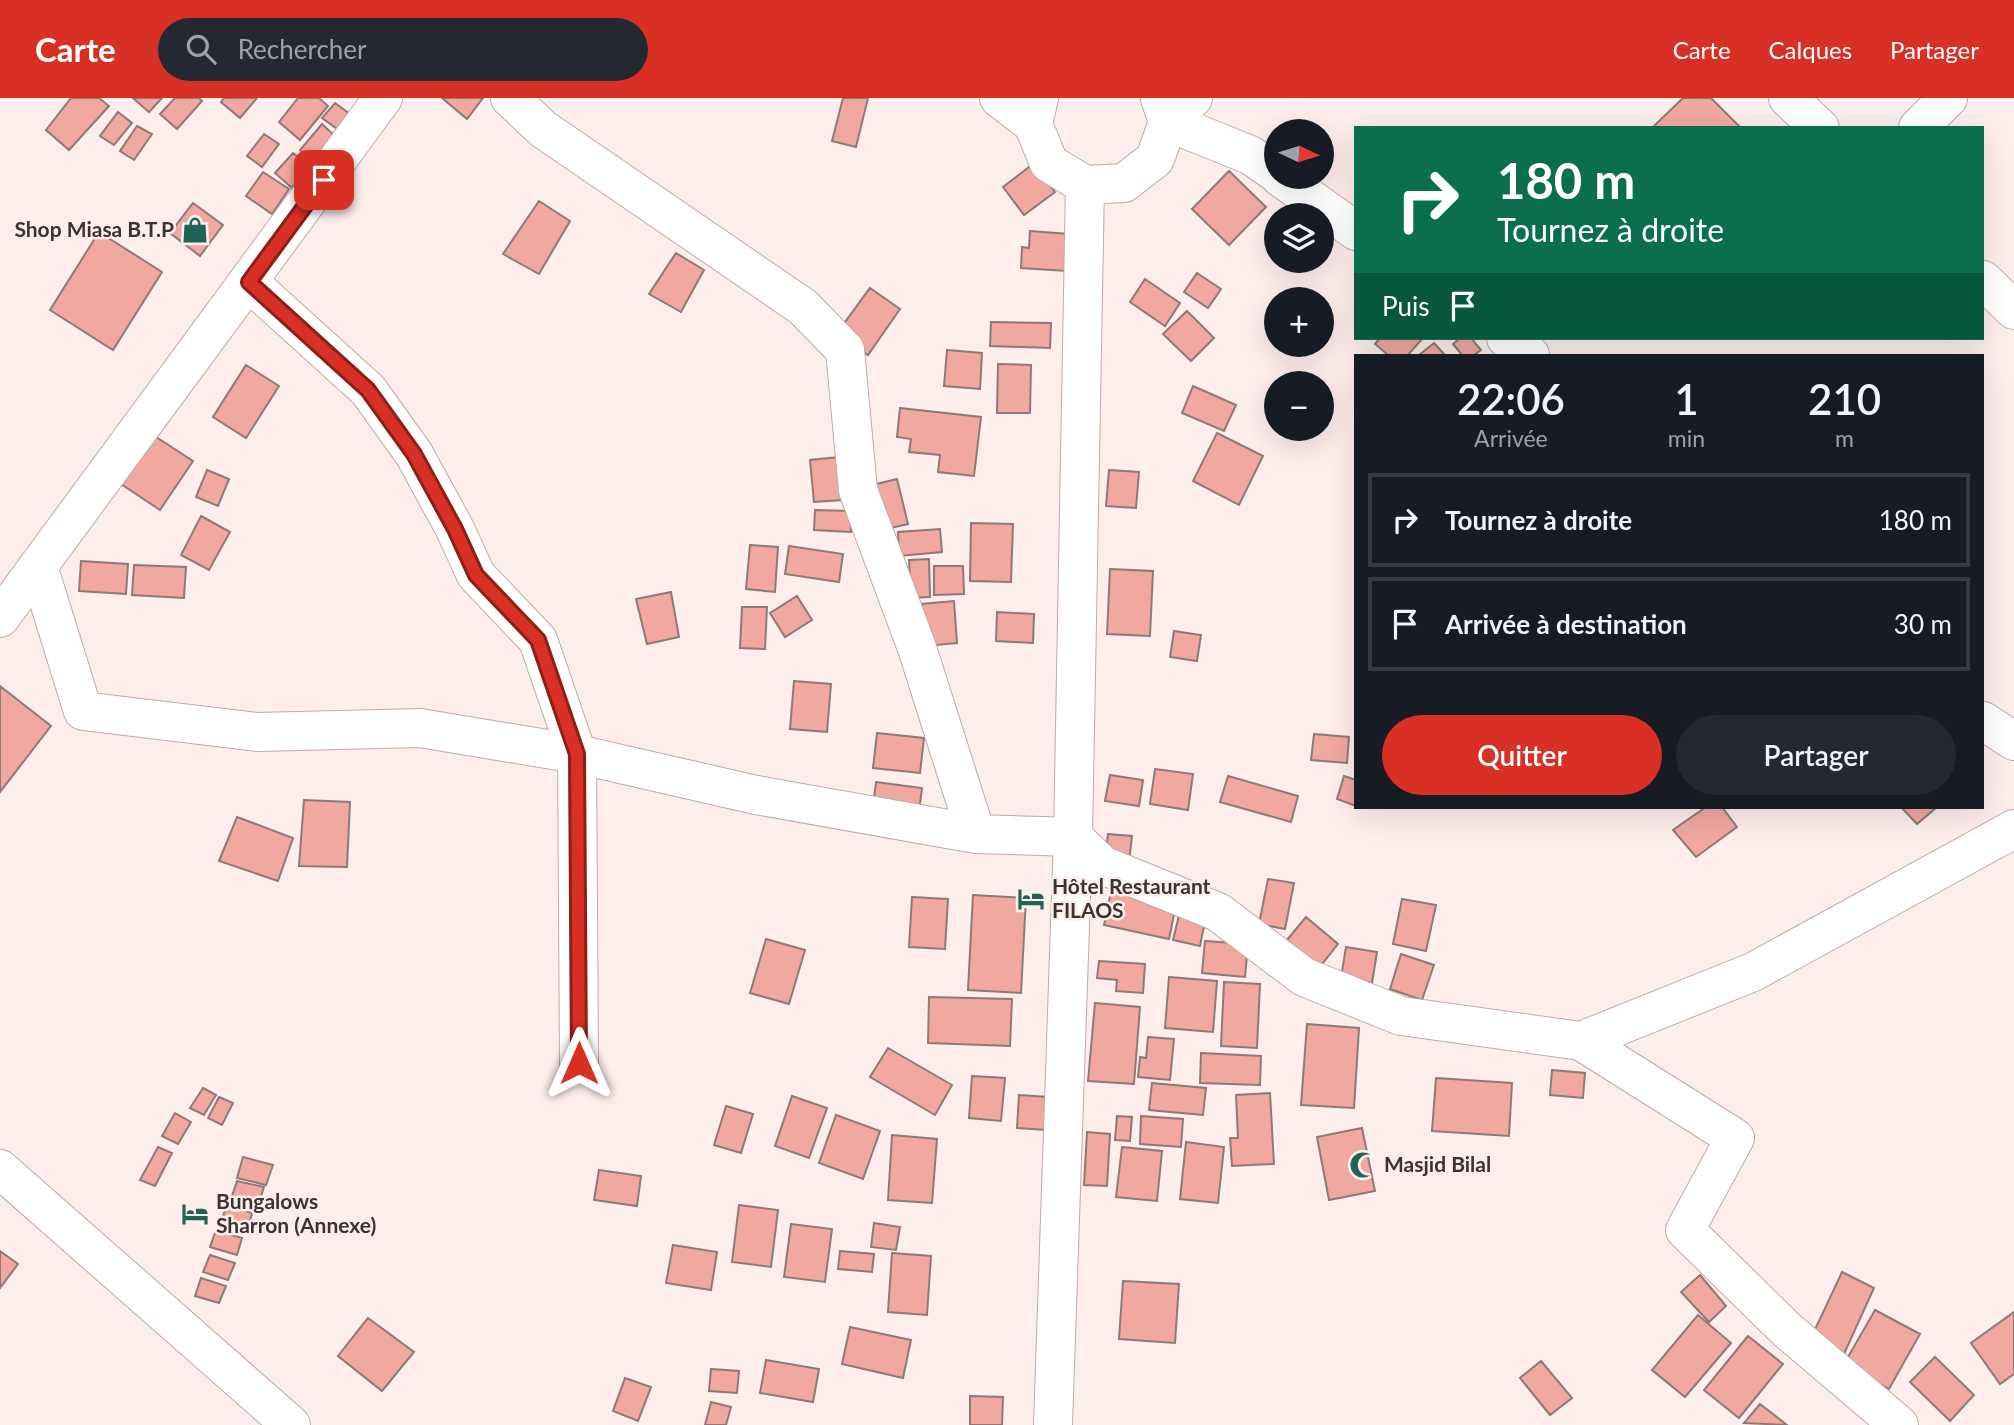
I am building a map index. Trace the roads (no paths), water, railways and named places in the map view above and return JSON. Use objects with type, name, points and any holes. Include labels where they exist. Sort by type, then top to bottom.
[{"type":"street","points":[[0,618],[383,98]]},
{"type":"street","points":[[510,98],[543,129],[803,307],[845,350],[858,490],[917,648],[976,834]]},
{"type":"street","points":[[999,98],[1036,111],[1049,163],[1085,185],[1124,183],[1155,159],[1173,106],[1264,165]]},
{"type":"street","points":[[1788,98],[1818,126]]},
{"type":"street","points":[[1920,126],[1948,98]]},
{"type":"street","points":[[1053,1425],[1073,837],[1085,185]]},
{"type":"street","points":[[1297,189],[1354,230]]},
{"type":"street","points":[[1984,281],[2014,310]]},
{"type":"street","points":[[249,282],[368,390],[414,454],[455,529],[476,575],[538,640],[577,754],[579,1063]]},
{"type":"street","points":[[1509,340],[1529,354]]},
{"type":"street","points":[[38,566],[83,711],[257,732],[420,728],[577,754],[756,795],[976,834],[1073,837],[1101,866],[1218,912],[1304,977],[1401,1016],[1581,1041],[1735,1138],[1685,1230],[1787,1330],[1899,1425]]},
{"type":"street","points":[[1984,722],[2014,741]]},
{"type":"street","points":[[1581,1041],[1753,972],[2014,829]]},
{"type":"street","points":[[0,1169],[291,1425]]},
{"type":"place","name":"Shop Miasa B.T.P","points":[[195,230]]},
{"type":"place","name":"Hôtel Restaurant FILAOS","points":[[1031,899]]},
{"type":"place","name":"Masjid Bilal","points":[[1363,1165]]},
{"type":"place","name":"Bungalows Sharron (Annexe)","points":[[195,1214]]}]
